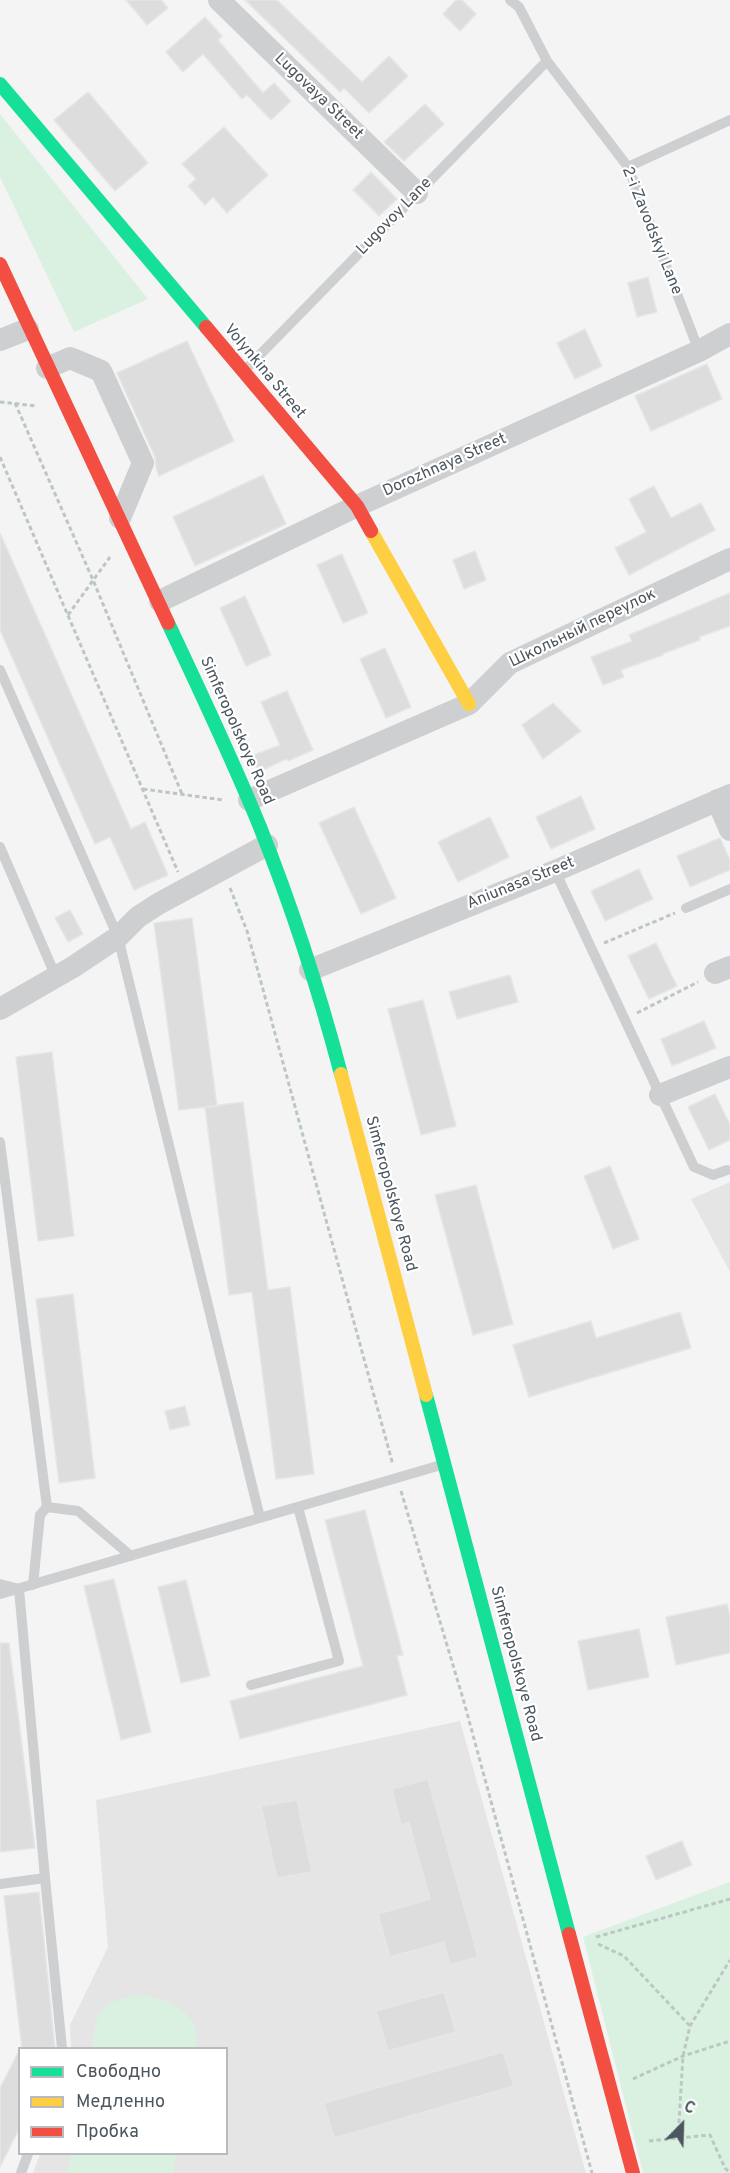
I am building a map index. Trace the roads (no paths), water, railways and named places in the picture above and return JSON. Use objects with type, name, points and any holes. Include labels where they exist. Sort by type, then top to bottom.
[{"type":"main road","name":"Volynkina Street","points":[[0,84],[357,506],[469,704]]},
{"type":"main road","name":"Simferopolskoye Road","points":[[0,264],[28,329],[160,601],[249,800],[310,970],[336,1056],[633,2173]]},
{"type":"street","name":"Lugovaya Street","points":[[219,0],[417,194]]},
{"type":"street","points":[[0,340],[28,329]]},
{"type":"street","name":"Dorozhnaya Street","points":[[160,601],[357,506],[699,351],[730,334]]},
{"type":"street","points":[[47,368],[70,358],[101,371],[143,463],[120,518]]},
{"type":"street","name":"Школьный переулок","points":[[249,800],[469,704],[510,663],[730,559]]},
{"type":"street","points":[[724,798],[730,830]]},
{"type":"street","name":"Aniunasa Street","points":[[310,970],[555,871],[724,798]]},
{"type":"street","points":[[1,1011],[118,938],[138,917],[267,845]]},
{"type":"street","points":[[660,1095],[730,1067]]},
{"type":"lane","name":"2-i Zavodskyi Lane","points":[[510,0],[519,7],[547,62],[628,168],[699,351]]},
{"type":"lane","name":"Lugovoy Lane","points":[[243,373],[547,62]]},
{"type":"lane","points":[[628,168],[730,120]]},
{"type":"lane","points":[[0,670],[118,938],[260,1518]]},
{"type":"lane","points":[[0,847],[56,977]]},
{"type":"lane","points":[[555,871],[694,1167],[713,1175],[727,1170]]},
{"type":"lane","points":[[686,908],[730,889]]},
{"type":"lane","points":[[0,1142],[47,1507],[40,1515],[33,1585]]},
{"type":"lane","points":[[0,1594],[445,1464]]},
{"type":"lane","points":[[47,1507],[78,1511],[131,1556]]},
{"type":"lane","points":[[251,1685],[339,1661],[298,1507]]},
{"type":"lane","points":[[0,1584],[19,1589]]},
{"type":"lane","points":[[19,1589],[62,2047]]},
{"type":"lane","points":[[0,1884],[45,1878]]},
{"type":"lane","points":[[21,2173],[28,2155]]}]
